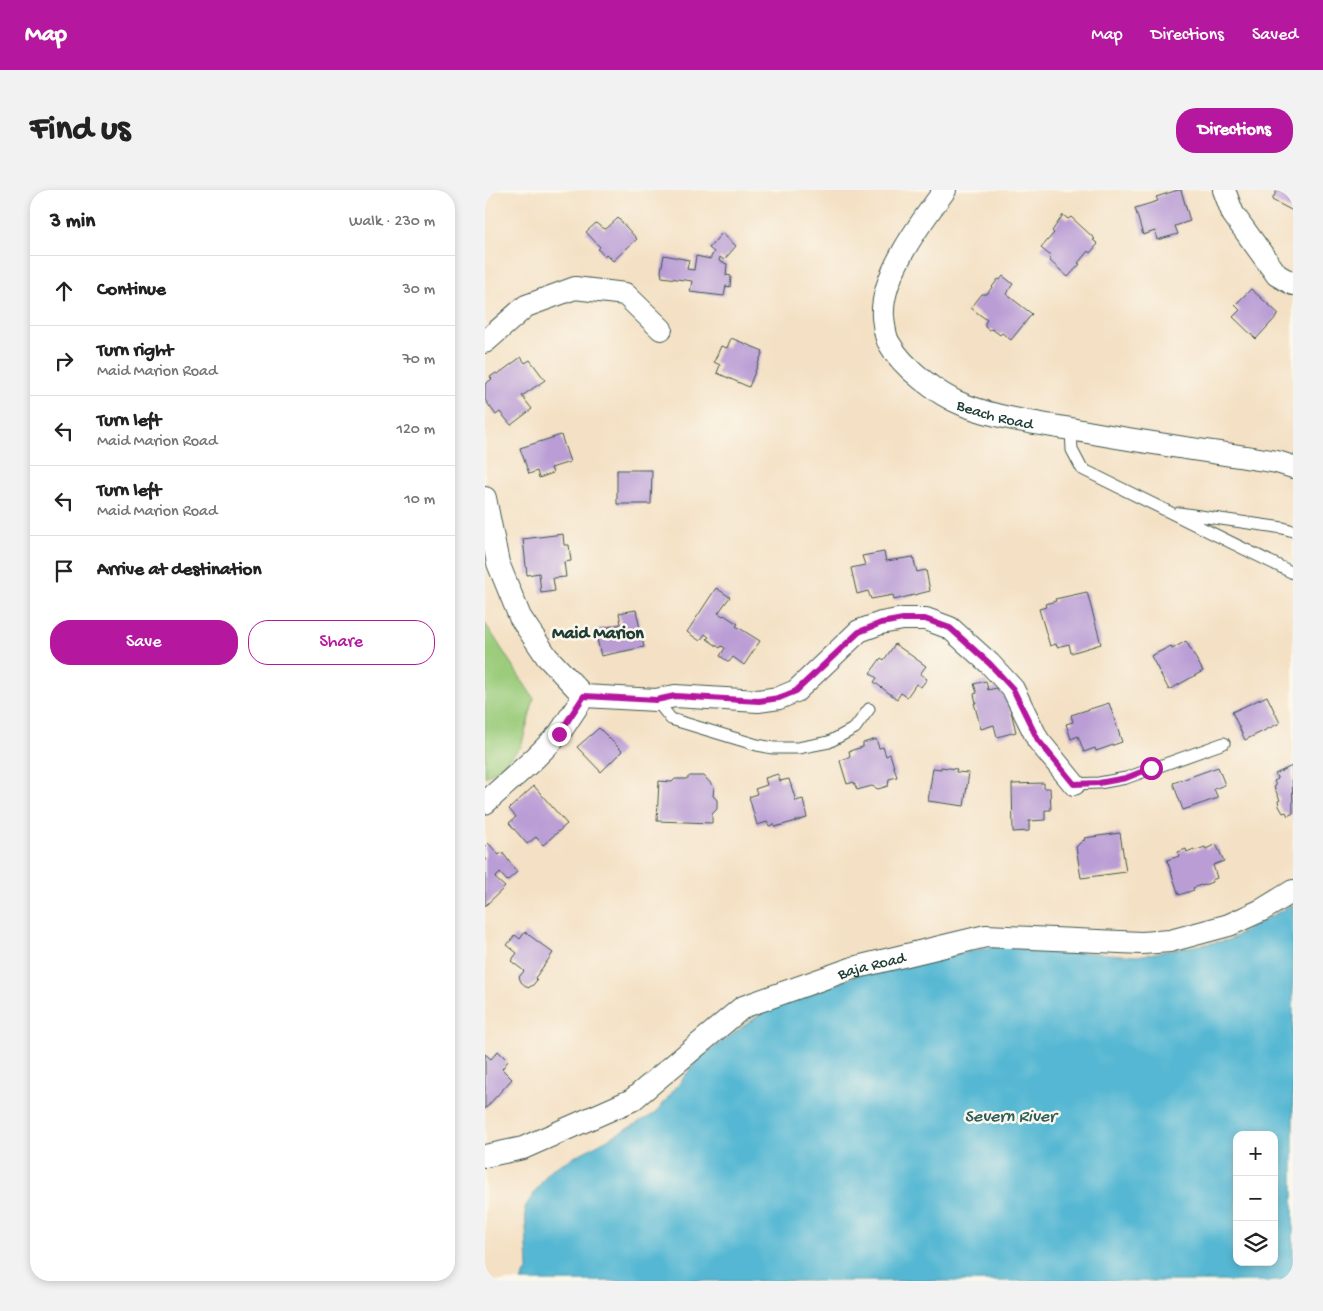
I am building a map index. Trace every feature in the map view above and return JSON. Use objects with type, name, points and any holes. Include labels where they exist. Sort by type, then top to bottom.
[{"type":"street","name":"Beach Road","points":[[945,190],[909,240],[887,288],[883,316],[888,342],[909,369],[934,388],[962,404],[1005,418],[1259,459],[1293,467]]},
{"type":"street","points":[[1224,190],[1233,214],[1277,275],[1293,284]]},
{"type":"street","points":[[485,342],[526,306],[575,288],[625,294],[661,329]]},
{"type":"street","points":[[485,498],[498,563],[520,617],[547,656],[584,696],[656,700],[675,696],[759,701],[779,698],[796,691],[859,632],[881,623],[903,619],[925,619],[950,628],[1013,689],[1038,740],[1074,784]]},
{"type":"street","points":[[485,803],[559,734],[584,696]]},
{"type":"street","name":"Baja Road","points":[[485,1156],[523,1148],[632,1100],[743,1007],[853,968],[986,936],[1142,943],[1170,942],[1229,925],[1262,910],[1293,891]]},
{"type":"lane","points":[[1071,429],[1072,450],[1082,469],[1293,573]]},
{"type":"lane","points":[[1170,512],[1293,531]]},
{"type":"lane","points":[[656,700],[671,719],[773,748],[798,748],[829,742],[855,728],[869,709]]},
{"type":"lane","points":[[1074,784],[1099,783],[1126,778],[1224,743]]},
{"type":"green space","points":[[485,623],[534,699],[521,747],[498,769],[485,777]]},
{"type":"water","name":"Severn River","points":[[1293,904],[1293,1281],[521,1281],[528,1268],[525,1207],[550,1170],[656,1113],[699,1058],[762,1013],[860,974],[996,946],[1137,956],[1229,940]]},
{"type":"building","points":[[1181,190],[1190,221],[1175,226],[1178,234],[1157,240],[1155,231],[1143,235],[1135,208],[1158,201],[1156,197]]},
{"type":"building","points":[[1277,190],[1293,190],[1293,211],[1272,200]]},
{"type":"building","points":[[1063,215],[1068,219],[1071,217],[1098,244],[1090,253],[1088,251],[1078,263],[1080,264],[1068,277],[1049,260],[1052,257],[1041,248],[1054,233],[1052,231]]},
{"type":"building","points":[[618,218],[637,239],[613,261],[606,254],[604,256],[598,249],[600,247],[586,232],[596,223],[606,229]]},
{"type":"building","points":[[722,233],[736,246],[724,260],[720,257],[719,261],[727,264],[726,275],[731,276],[730,287],[726,286],[724,296],[690,292],[692,281],[662,277],[661,271],[664,255],[689,260],[687,269],[694,270],[696,256],[710,259],[714,252],[709,248]]},
{"type":"building","points":[[1003,276],[1013,284],[1006,294],[1032,314],[1011,340],[1002,333],[1000,335],[992,329],[989,330],[985,327],[987,320],[971,308],[982,294],[987,294],[998,279],[1000,280]]},
{"type":"building","points":[[1251,289],[1279,314],[1256,339],[1233,317],[1240,310],[1235,305]]},
{"type":"building","points":[[731,338],[763,351],[749,387],[717,373],[720,365],[714,362],[721,346],[727,348]]},
{"type":"building","points":[[521,357],[525,363],[530,360],[545,380],[522,396],[532,409],[511,425],[500,412],[496,415],[485,400],[485,384],[492,379],[490,377],[496,373],[498,374]]},
{"type":"building","points":[[561,435],[570,462],[551,468],[553,473],[539,478],[537,471],[529,474],[520,448]]},
{"type":"building","points":[[617,470],[652,470],[651,504],[617,504]]},
{"type":"building","points":[[563,534],[564,545],[569,545],[571,561],[564,562],[566,577],[553,578],[555,591],[541,593],[539,573],[527,575],[523,539]]},
{"type":"building","points":[[884,552],[886,561],[913,557],[917,572],[926,570],[930,591],[894,600],[893,595],[871,599],[868,591],[857,594],[851,568],[865,565],[862,556]]},
{"type":"building","points":[[716,588],[730,597],[718,613],[738,624],[736,626],[760,641],[744,665],[733,657],[729,662],[720,656],[725,648],[722,646],[720,648],[707,639],[709,637],[705,634],[700,641],[687,632]]},
{"type":"building","points":[[1087,592],[1101,644],[1071,653],[1069,644],[1057,647],[1056,644],[1050,646],[1039,609],[1046,607],[1045,604],[1056,601],[1055,599]]},
{"type":"building","points":[[636,610],[644,647],[601,656],[595,630],[621,624],[619,613]]},
{"type":"building","points":[[1186,641],[1203,671],[1169,690],[1151,656],[1171,646],[1172,649]]},
{"type":"building","points":[[895,644],[926,666],[920,674],[927,679],[921,687],[916,684],[907,697],[901,693],[897,699],[874,682],[877,678],[870,673],[881,658],[884,660]]},
{"type":"building","points":[[986,681],[988,690],[1005,686],[1016,732],[997,737],[994,725],[981,729],[974,703],[976,703],[974,694],[977,693],[974,684]]},
{"type":"building","points":[[1267,696],[1280,723],[1245,740],[1232,712]]},
{"type":"building","points":[[1109,703],[1122,742],[1096,751],[1095,748],[1084,752],[1078,736],[1071,739],[1066,724],[1073,722],[1071,715]]},
{"type":"building","points":[[599,728],[622,751],[601,772],[577,747]]},
{"type":"building","points":[[876,739],[879,748],[883,747],[886,756],[890,754],[897,777],[889,779],[888,786],[878,789],[872,786],[857,790],[854,782],[847,784],[840,761],[850,756],[849,751],[863,747],[863,743]]},
{"type":"building","points":[[1292,766],[1293,813],[1288,816],[1286,812],[1283,813],[1279,806],[1278,801],[1280,800],[1274,787],[1276,786],[1274,781],[1278,779],[1275,774]]},
{"type":"building","points":[[941,767],[957,769],[956,772],[969,773],[964,806],[928,801],[933,768],[941,769]]},
{"type":"building","points":[[1218,767],[1225,785],[1214,789],[1218,798],[1183,810],[1173,783]]},
{"type":"building","points":[[778,774],[780,781],[789,779],[796,801],[803,799],[807,818],[775,827],[774,824],[769,826],[767,822],[757,825],[749,797],[757,794],[755,789],[767,785],[765,778]]},
{"type":"building","points":[[690,776],[704,776],[714,787],[713,796],[717,800],[717,809],[712,814],[712,823],[657,821],[659,781],[672,782],[675,779],[686,779]]},
{"type":"building","points":[[1044,783],[1044,788],[1050,788],[1051,810],[1045,810],[1045,820],[1029,821],[1029,831],[1013,832],[1012,784]]},
{"type":"building","points":[[534,786],[567,824],[543,845],[536,837],[527,844],[509,823],[516,817],[509,809]]},
{"type":"building","points":[[1120,833],[1126,872],[1081,878],[1076,847],[1085,840],[1084,838]]},
{"type":"building","points":[[488,843],[499,855],[502,852],[517,872],[507,881],[500,873],[495,878],[505,887],[485,906],[485,846]]},
{"type":"building","points":[[1216,844],[1224,861],[1213,865],[1217,878],[1212,880],[1212,882],[1179,895],[1167,860],[1179,856],[1178,852],[1186,849],[1187,852],[1205,847],[1206,849]]},
{"type":"building","points":[[525,932],[553,953],[535,978],[537,980],[528,988],[521,982],[519,977],[524,971],[511,961],[517,953],[507,945],[515,935],[520,939]]},
{"type":"building","points":[[498,1051],[508,1061],[502,1069],[512,1079],[485,1109],[485,1054],[491,1059]]},
{"type":"district","name":"Maid Marion","points":[[598,632]]},
{"type":"route","points":[[559,734],[584,696],[656,700],[675,696],[759,701],[779,698],[796,691],[859,632],[881,623],[903,619],[925,619],[950,628],[990,664],[1013,689],[1038,740],[1074,784],[1099,783],[1126,778],[1151,768]]}]
